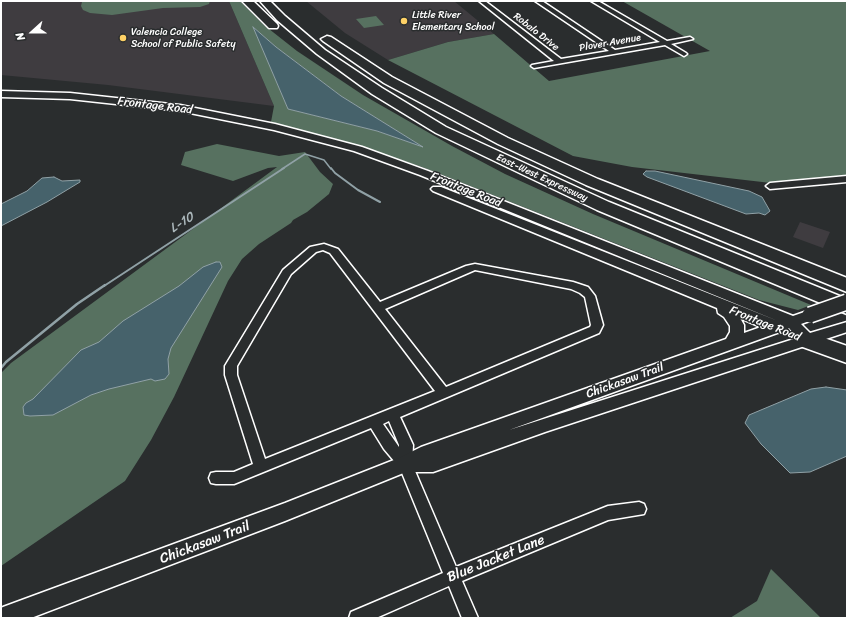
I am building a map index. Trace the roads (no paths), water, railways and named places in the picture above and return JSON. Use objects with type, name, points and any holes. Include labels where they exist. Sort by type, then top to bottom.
[{"type":"highway","points":[[247,1],[267,22],[308,53],[360,86],[441,130]]},
{"type":"highway","name":"East-West Expressway","points":[[265,1],[281,18],[321,52],[377,91],[441,130],[603,206],[847,307]]},
{"type":"highway","name":"East-West Expressway","points":[[287,8],[320,35],[388,80],[503,141],[592,182],[847,285]]},
{"type":"highway","points":[[807,340],[847,355]]},
{"type":"street","name":"Robalo Drive","points":[[482,1],[560,62]]},
{"type":"street","points":[[538,1],[614,52]]},
{"type":"street","points":[[594,1],[684,54]]},
{"type":"street","name":"Plover Avenue","points":[[534,66],[690,39]]},
{"type":"street","name":"Frontage Road","points":[[1,94],[70,96],[180,108],[275,127],[358,149],[424,173],[791,321],[807,340]]},
{"type":"street","name":"Frontage Road","points":[[1,102],[111,109],[196,118],[250,129],[313,146],[362,161],[424,184],[807,340]]},
{"type":"street","points":[[770,186],[847,179]]},
{"type":"street","points":[[261,467],[230,370],[287,272],[313,249],[324,247],[331,249],[444,393]]},
{"type":"street","points":[[216,478],[234,478],[374,422],[595,330],[597,325],[590,296],[584,290],[573,286],[472,267],[378,307]]},
{"type":"street","name":"Chickasaw Trail","points":[[3,618],[31,613],[405,464],[427,452],[847,302]]},
{"type":"street","points":[[716,304],[728,313],[737,325],[737,332],[732,342]]},
{"type":"street","name":"Chickasaw Trail","points":[[405,464],[432,464],[544,425],[845,328]]},
{"type":"street","points":[[392,414],[406,445],[405,464]]},
{"type":"street","points":[[374,422],[389,445],[405,464],[470,618]]},
{"type":"street","name":"Blue Jacket Lane","points":[[357,618],[608,513],[639,509]]},
{"type":"water","points":[[253,27],[276,47],[341,96],[423,147],[377,131],[288,109]]},
{"type":"water","points":[[646,171],[655,171],[749,191],[762,197],[770,211],[765,215],[759,213],[746,214],[647,177],[643,174]]},
{"type":"water","points":[[54,177],[62,181],[80,180],[80,182],[47,202],[1,226],[1,204],[27,191],[42,178]]},
{"type":"water","points":[[220,262],[222,267],[171,348],[168,359],[169,374],[165,379],[155,381],[151,379],[109,389],[91,395],[53,415],[24,415],[23,407],[26,403],[33,399],[81,350],[99,342],[123,321],[179,286],[203,267]]},
{"type":"water","points":[[826,387],[847,390],[847,456],[810,472],[790,473],[761,444],[745,423],[749,415],[811,389]]},
{"type":"waterway","name":"L-10","points":[[282,169],[305,154],[324,160],[331,169]]},
{"type":"waterway","name":"L-10","points":[[104,286],[284,168]]},
{"type":"waterway","name":"L-10","points":[[331,168],[335,173],[358,190],[380,202]]},
{"type":"waterway","name":"L-10","points":[[1,368],[6,362],[77,304],[105,285]]},
{"type":"place","name":"Little River Elementary School","points":[[404,21]]},
{"type":"place","name":"Valencia College School of Public Safety","points":[[123,38]]}]
